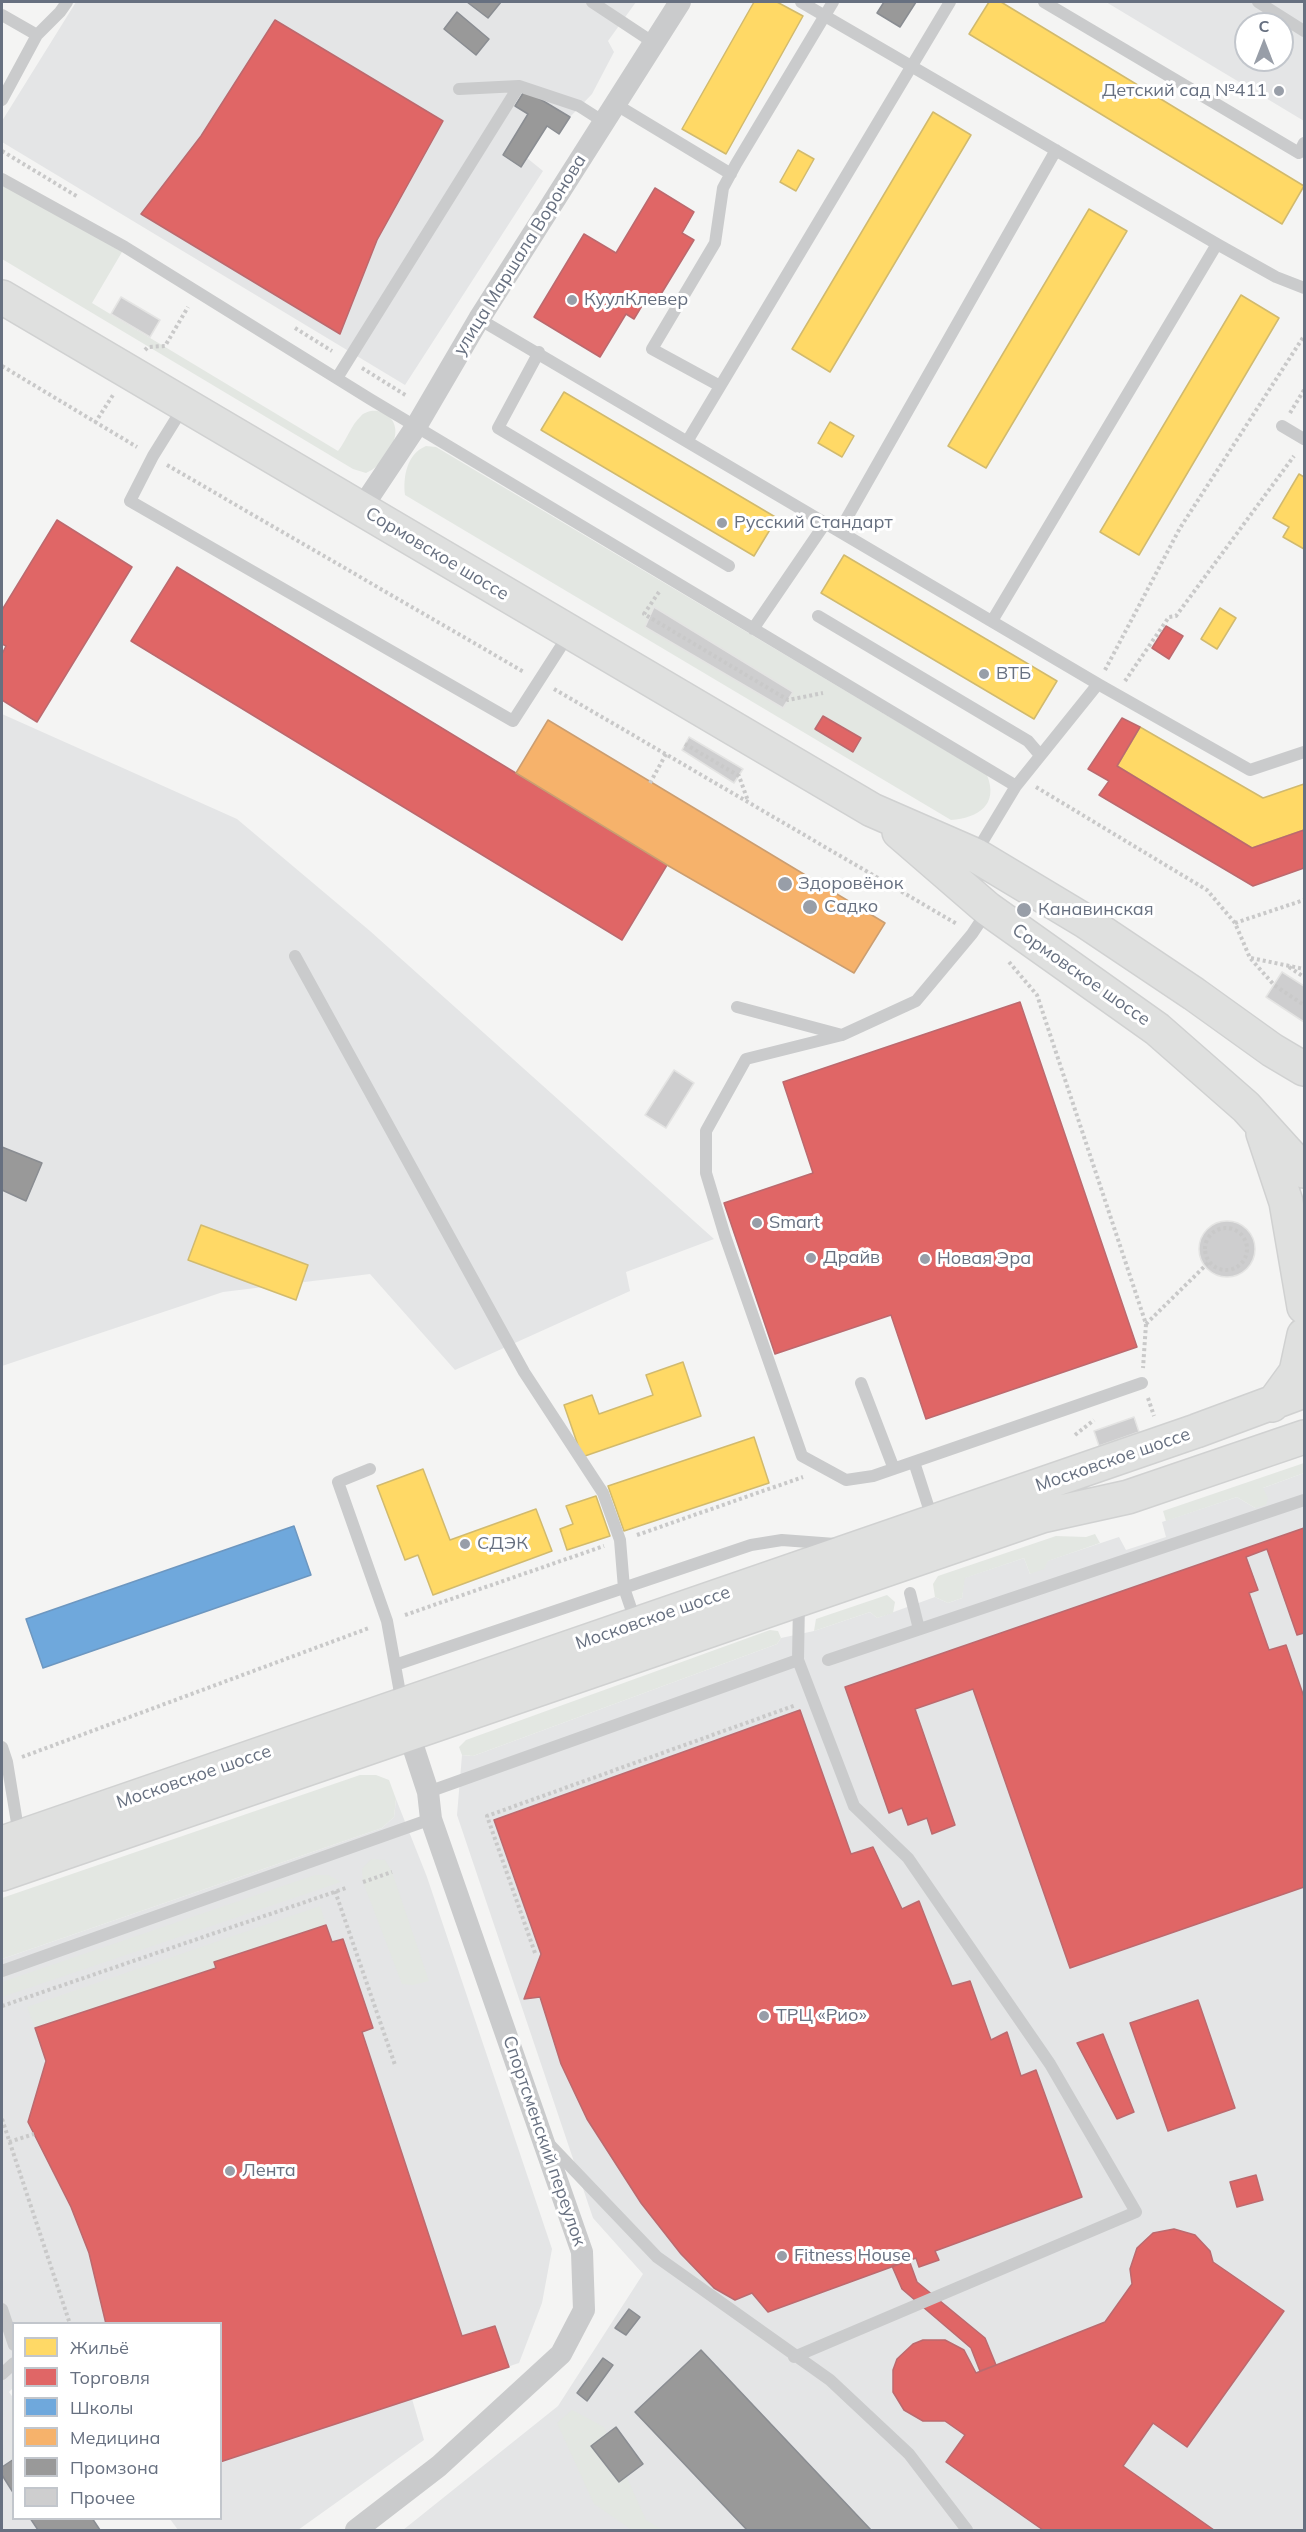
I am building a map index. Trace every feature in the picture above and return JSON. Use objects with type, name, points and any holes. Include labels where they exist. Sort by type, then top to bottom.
[{"type":"main road","name":"Сормовское шоссе","points":[[2,297],[872,810],[975,855],[1085,921],[1194,994],[1272,1050],[1305,1069]]},
{"type":"main road","name":"Сормовское шоссе","points":[[872,810],[980,921],[1157,1029],[1246,1107],[1297,1171]]},
{"type":"main road","name":"Сормовское шоссе","points":[[1272,1050],[1305,1092]]},
{"type":"main road","name":"Сормовское шоссе","points":[[1259,1123],[1286,1202],[1305,1307]]},
{"type":"main road","points":[[1272,1405],[1296,1372],[1305,1335]]},
{"type":"main road","name":"Московское шоссе","points":[[2,1874],[405,1720],[636,1624],[1272,1405],[1305,1391]]},
{"type":"main road","name":"Московское шоссе","points":[[11,1840],[799,1600],[1042,1516],[1128,1497],[1305,1437]]},
{"type":"street","name":"улица Маршала Воронова","points":[[361,509],[417,425],[479,319],[680,2]]},
{"type":"street","name":"Спортсменский переулок","points":[[356,2530],[439,2466],[561,2354],[584,2310],[582,2252],[545,2140],[431,1819],[428,1792],[405,1720]]},
{"type":"lane","points":[[2,100],[37,35],[67,2]]},
{"type":"lane","points":[[592,2],[654,43]]},
{"type":"lane","points":[[801,2],[1217,244],[1276,277],[1305,288]]},
{"type":"lane","points":[[720,386],[652,349],[715,243],[723,188],[834,2]]},
{"type":"lane","points":[[688,440],[910,64],[950,2]]},
{"type":"lane","points":[[1044,2],[1299,153],[1305,143]]},
{"type":"lane","points":[[1258,2],[1305,31]]},
{"type":"lane","points":[[2,15],[37,35]]},
{"type":"lane","points":[[459,89],[519,86],[579,106],[609,113],[731,174]]},
{"type":"lane","points":[[337,378],[519,86]]},
{"type":"lane","points":[[840,530],[1056,150]]},
{"type":"lane","points":[[2,179],[125,248],[850,688],[1019,782]]},
{"type":"lane","points":[[992,621],[1217,244]]},
{"type":"lane","points":[[479,319],[539,352],[1098,684],[1250,770],[1305,752]]},
{"type":"lane","points":[[539,352],[498,428],[729,566]]},
{"type":"lane","points":[[185,404],[153,456],[130,501],[513,721],[570,633]]},
{"type":"lane","points":[[1282,426],[1305,439]]},
{"type":"lane","points":[[753,629],[826,522]]},
{"type":"lane","points":[[818,616],[1028,741],[1040,755]]},
{"type":"lane","points":[[975,855],[1019,782],[1098,684]]},
{"type":"lane","points":[[980,921],[915,1001],[842,1035],[746,1059],[706,1131],[706,1173],[725,1236],[794,1434],[802,1456],[846,1480],[873,1476],[1142,1383]]},
{"type":"lane","points":[[296,956],[524,1372],[603,1493],[620,1540],[624,1588],[636,1624]]},
{"type":"lane","points":[[737,1006],[842,1035]]},
{"type":"lane","points":[[861,1383],[894,1469]]},
{"type":"lane","points":[[914,1462],[934,1522]]},
{"type":"lane","points":[[370,1469],[338,1482],[387,1622],[405,1720]]},
{"type":"lane","points":[[828,1660],[1305,1500]]},
{"type":"lane","points":[[394,1665],[751,1545],[782,1540],[829,1545],[872,1543]]},
{"type":"lane","points":[[910,1593],[919,1629]]},
{"type":"lane","points":[[794,2356],[1136,2212],[1050,2064],[908,1858],[854,1806],[798,1660],[799,1600]]},
{"type":"lane","points":[[428,1792],[798,1660]]},
{"type":"lane","points":[[2,1746],[7,1762],[11,1840]]},
{"type":"lane","points":[[2,1971],[431,1819]]},
{"type":"lane","points":[[545,2140],[657,2257],[830,2380],[909,2454],[967,2530]]},
{"type":"lane","points":[[2,2309],[12,2339]]},
{"type":"path","points":[[1098,684],[1180,528],[1305,336]]},
{"type":"path","points":[[2,366],[940,913],[980,921],[1037,995],[1146,1324],[1142,1383]]},
{"type":"path","points":[[1116,693],[1169,618],[1176,616],[1294,456]]},
{"type":"path","points":[[650,617],[788,700],[850,688]]},
{"type":"path","points":[[685,744],[739,776],[749,802]]},
{"type":"path","points":[[650,783],[666,754]]},
{"type":"path","points":[[1019,782],[1207,890],[1235,923],[1250,958],[1274,985],[1305,1005]]},
{"type":"path","points":[[1235,923],[1305,900]]},
{"type":"path","points":[[1250,958],[1305,969]]},
{"type":"path","points":[[1286,965],[1305,978]]},
{"type":"path","points":[[1229,1227],[1244,1236],[1248,1249],[1246,1259],[1239,1266],[1225,1271],[1209,1262],[1205,1246],[1212,1233],[1229,1227]]},
{"type":"path","points":[[1146,1324],[1209,1262]]},
{"type":"path","points":[[1132,1366],[1143,1362]]},
{"type":"path","points":[[7,1762],[387,1622],[826,1469]]},
{"type":"path","points":[[535,1953],[487,1816],[802,1703]]},
{"type":"path","points":[[487,1840],[494,1837]]},
{"type":"path","points":[[363,1882],[392,1872]]},
{"type":"path","points":[[2,2006],[346,1888]]},
{"type":"path","points":[[335,1891],[394,2065]]},
{"type":"path","points":[[2,2119],[69,2322]]},
{"type":"path","points":[[9,2142],[34,2134]]},
{"type":"shaded area","points":[[76,2],[636,2],[608,41],[614,52],[592,94],[570,117],[559,134],[547,126],[527,158],[543,171],[405,385],[2,142],[2,121]]},
{"type":"shaded area","name":"Детский сад №411","points":[[1106,2],[1304,2],[1304,121]]},
{"type":"shaded area","points":[[2,183],[122,252],[92,303],[338,451],[354,424],[364,413],[378,411],[388,416],[394,424],[395,433],[389,452],[382,461],[366,473],[353,469],[2,259]]},
{"type":"shaded area","points":[[426,446],[436,447],[987,775],[990,785],[988,802],[977,813],[951,820],[405,495],[406,473],[410,460],[414,454]]},
{"type":"shaded area","points":[[2,714],[237,819],[370,931],[714,1239],[626,1272],[630,1291],[455,1370],[370,1274],[223,1292],[2,1366]]},
{"type":"shaded area","points":[[1304,1463],[1304,1473],[1263,1488],[1268,1498],[1266,1505],[1255,1508],[1237,1497],[1166,1521],[1163,1511]]},
{"type":"shaded area","points":[[1304,1473],[1304,2530],[403,2530],[558,2406],[643,2274],[593,2218],[457,1815],[462,1755],[473,1756],[777,1644],[781,1638],[814,1631],[870,1612],[877,1618],[935,1597],[948,1603],[962,1598],[964,1578],[1024,1558],[1030,1574],[1047,1561],[1119,1537],[1126,1550],[1166,1537],[1162,1522],[1237,1497],[1255,1508],[1263,1488]]},
{"type":"shaded area","points":[[1095,1534],[1100,1543],[1048,1561],[1044,1569],[1030,1574],[1024,1558],[965,1578],[962,1598],[948,1603],[935,1597],[933,1584],[938,1576],[1056,1536],[1086,1537]]},
{"type":"shaded area","points":[[887,1595],[895,1602],[893,1613],[877,1618],[870,1612],[814,1631],[816,1619]]},
{"type":"shaded area","points":[[770,1630],[778,1631],[781,1638],[777,1644],[473,1756],[462,1755],[459,1747],[466,1740]]},
{"type":"shaded area","points":[[360,1775],[376,1775],[389,1780],[396,1799],[394,1817],[382,1828],[2,1959],[2,1898]]},
{"type":"shaded area","points":[[396,1799],[427,1877],[552,2249],[542,2303],[519,2363],[412,2399],[424,2440],[298,2530],[178,2530],[171,2520],[222,2520],[222,2322],[12,2322],[12,2389],[9,2392],[12,2396],[12,2520],[93,2520],[100,2530],[2,2530],[2,1959],[382,1828],[394,1817]]},
{"type":"shaded area","points":[[371,1859],[385,1860],[392,1872],[429,1981],[413,1985],[402,1984],[363,1882],[362,1869]]},
{"type":"shaded area","points":[[315,1875],[328,1875],[341,1882],[2,1997],[2,1982]]},
{"type":"shaded area","points":[[320,1906],[326,1925],[214,1962],[216,1968],[35,2028],[27,2007]]},
{"type":"shaded area","points":[[572,2410],[604,2427],[646,2520],[663,2530],[632,2530],[594,2504],[557,2423]]},
{"type":"building: Жильё","points":[[754,2],[777,2],[803,16],[726,154],[682,129]]},
{"type":"building: Жильё","points":[[989,2],[1001,2],[1304,186],[1282,224],[969,34]]},
{"type":"building: Жильё","points":[[933,112],[971,135],[830,372],[792,349]]},
{"type":"building: Жильё","points":[[798,150],[814,159],[796,191],[780,182]]},
{"type":"building: Жильё","points":[[1089,209],[1127,231],[986,468],[948,446]]},
{"type":"building: Жильё","points":[[1241,295],[1279,318],[1139,555],[1100,532]]},
{"type":"building: Жильё","points":[[564,392],[777,518],[754,556],[541,430]]},
{"type":"building: Жильё","points":[[830,422],[854,436],[842,457],[818,443]]},
{"type":"building: Жильё","points":[[1299,474],[1304,477],[1304,549],[1283,537],[1289,527],[1273,518]]},
{"type":"building: Жильё","points":[[844,555],[1057,681],[1034,719],[821,593]]},
{"type":"building: Жильё","points":[[1220,608],[1236,618],[1217,649],[1201,639]]},
{"type":"building: Жильё","points":[[1140,727],[1263,798],[1304,784],[1304,830],[1252,848],[1117,766]]},
{"type":"building: Жильё","points":[[201,1225],[308,1265],[296,1300],[188,1260]]},
{"type":"building: Жильё","points":[[683,1362],[701,1416],[582,1457],[564,1405],[592,1395],[599,1414],[653,1395],[646,1375]]},
{"type":"building: Жильё","points":[[754,1437],[769,1483],[624,1531],[608,1486]]},
{"type":"building: Жильё","points":[[423,1469],[450,1540],[536,1509],[552,1551],[433,1595],[418,1555],[405,1560],[377,1486]]},
{"type":"building: Жильё","points":[[596,1496],[610,1536],[567,1550],[560,1529],[573,1524],[566,1506]]},
{"type":"building: Торговля","points":[[275,20],[443,121],[377,240],[340,334],[141,214],[201,136]]},
{"type":"building: Торговля","points":[[655,188],[694,212],[682,233],[694,240],[655,304],[646,299],[634,319],[626,314],[600,357],[534,317],[584,234],[616,253]]},
{"type":"building: Торговля","points":[[57,520],[132,567],[37,722],[2,700],[2,654],[6,646],[2,644],[2,610]]},
{"type":"building: Торговля","points":[[177,567],[667,865],[622,940],[131,641]]},
{"type":"building: Торговля","points":[[1166,626],[1183,636],[1169,659],[1152,648]]},
{"type":"building: Торговля","points":[[823,716],[861,738],[853,752],[815,729]]},
{"type":"building: Торговля","points":[[1122,718],[1140,727],[1117,766],[1252,848],[1304,830],[1304,868],[1253,886],[1099,795],[1109,781],[1088,769]]},
{"type":"building: Торговля","name":"Новая Эра","points":[[1020,1002],[1137,1347],[926,1419],[891,1315],[775,1354],[724,1203],[813,1173],[783,1082]]},
{"type":"building: Торговля","points":[[1304,1528],[1304,1633],[1297,1635],[1267,1549],[1246,1557],[1258,1590],[1249,1593],[1269,1650],[1286,1645],[1304,1697],[1304,1887],[1070,1968],[973,1689],[915,1709],[955,1825],[932,1834],[927,1818],[908,1825],[902,1808],[889,1813],[845,1687]]},
{"type":"building: Торговля","name":"ТРЦ «Рио»","points":[[800,1710],[851,1854],[873,1847],[902,1909],[919,1901],[952,1986],[970,1981],[991,2040],[1007,2032],[1021,2076],[1036,2070],[1082,2197],[935,2251],[939,2260],[919,2267],[916,2258],[768,2312],[752,2293],[735,2300],[714,2288],[681,2254],[641,2203],[587,2119],[561,2064],[540,1997],[524,1999],[541,1954],[494,1820]]},
{"type":"building: Торговля","name":"Лента","points":[[326,1925],[332,1942],[343,1939],[373,2028],[362,2032],[462,2336],[495,2326],[509,2367],[222,2461],[222,2322],[106,2322],[89,2253],[71,2207],[28,2122],[46,2061],[35,2028],[216,1968],[214,1962]]},
{"type":"building: Торговля","points":[[1198,2000],[1235,2108],[1168,2131],[1130,2023]]},
{"type":"building: Торговля","points":[[1103,2034],[1134,2112],[1117,2119],[1077,2043]]},
{"type":"building: Торговля","points":[[1256,2175],[1263,2200],[1237,2207],[1230,2182]]},
{"type":"building: Торговля","points":[[1174,2229],[1195,2235],[1210,2251],[1213,2262],[1284,2311],[1187,2447],[1153,2423],[1123,2466],[1214,2530],[1043,2530],[946,2462],[965,2435],[945,2421],[923,2421],[904,2410],[893,2392],[893,2370],[897,2359],[913,2344],[923,2340],[945,2340],[964,2350],[976,2373],[1105,2322],[1132,2284],[1130,2269],[1137,2248],[1153,2233]]},
{"type":"building: Торговля","points":[[909,2260],[917,2282],[985,2338],[996,2365],[980,2371],[971,2348],[902,2289],[892,2266]]},
{"type":"building: Школы","points":[[294,1526],[311,1575],[43,1668],[26,1619]]},
{"type":"building: Медицина","points":[[548,720],[885,923],[854,973],[667,865],[516,773]]},
{"type":"building: Промзона","points":[[467,2],[501,2],[488,18]]},
{"type":"building: Промзона","points":[[884,2],[916,2],[900,27],[877,13]]},
{"type":"building: Промзона","points":[[457,12],[489,39],[476,55],[444,29]]},
{"type":"building: Промзона","points":[[525,90],[570,117],[559,134],[547,126],[521,167],[503,155],[528,114],[515,106]]},
{"type":"building: Промзона","points":[[2,1147],[42,1163],[26,1201],[2,1190]]},
{"type":"building: Промзона","points":[[629,2309],[640,2317],[626,2335],[615,2328]]},
{"type":"building: Промзона","points":[[701,2350],[871,2530],[747,2530],[635,2412]]},
{"type":"building: Промзона","points":[[603,2358],[613,2365],[587,2401],[577,2393]]},
{"type":"building: Промзона","points":[[616,2427],[643,2464],[619,2482],[591,2446]]},
{"type":"building: Промзона","points":[[12,2460],[12,2491],[2,2475],[2,2467]]},
{"type":"building: Промзона","points":[[31,2520],[93,2520],[100,2530],[38,2530]]},
{"type":"building: Прочее","points":[[121,297],[160,320],[150,337],[111,314]]},
{"type":"building: Прочее","points":[[654,607],[793,692],[783,708],[645,627]]},
{"type":"building: Прочее","points":[[689,737],[743,769],[734,783],[682,750]]},
{"type":"building: Прочее","points":[[1282,972],[1304,986],[1304,1022],[1266,997]]},
{"type":"building: Прочее","points":[[674,1070],[694,1083],[666,1128],[645,1115]]},
{"type":"building: Прочее","points":[[1222,1221],[1232,1221],[1247,1229],[1253,1238],[1255,1249],[1253,1260],[1247,1269],[1232,1277],[1222,1277],[1211,1272],[1204,1265],[1199,1254],[1199,1244],[1204,1233],[1211,1226]]},
{"type":"building: Прочее","points":[[1134,1417],[1139,1432],[1099,1446],[1094,1431]]},
{"type":"place","name":"Детский сад №411","points":[[1279,91]]},
{"type":"place","name":"КуулКлевер","points":[[572,300]]},
{"type":"place","name":"Русский Стандарт","points":[[722,523]]},
{"type":"place","name":"ВТБ","points":[[984,674]]},
{"type":"place","name":"Здоровёнок","points":[[785,884]]},
{"type":"place","name":"Садко","points":[[810,907]]},
{"type":"place","name":"Канавинская","points":[[1024,910]]},
{"type":"place","name":"Smart","points":[[757,1223]]},
{"type":"place","name":"Драйв","points":[[811,1258]]},
{"type":"place","name":"Новая Эра","points":[[925,1259]]},
{"type":"place","name":"СДЭК","points":[[465,1544]]},
{"type":"place","name":"ТРЦ «Рио»","points":[[764,2016]]},
{"type":"place","name":"Лента","points":[[230,2171]]},
{"type":"place","name":"Fitness House","points":[[782,2256]]}]
